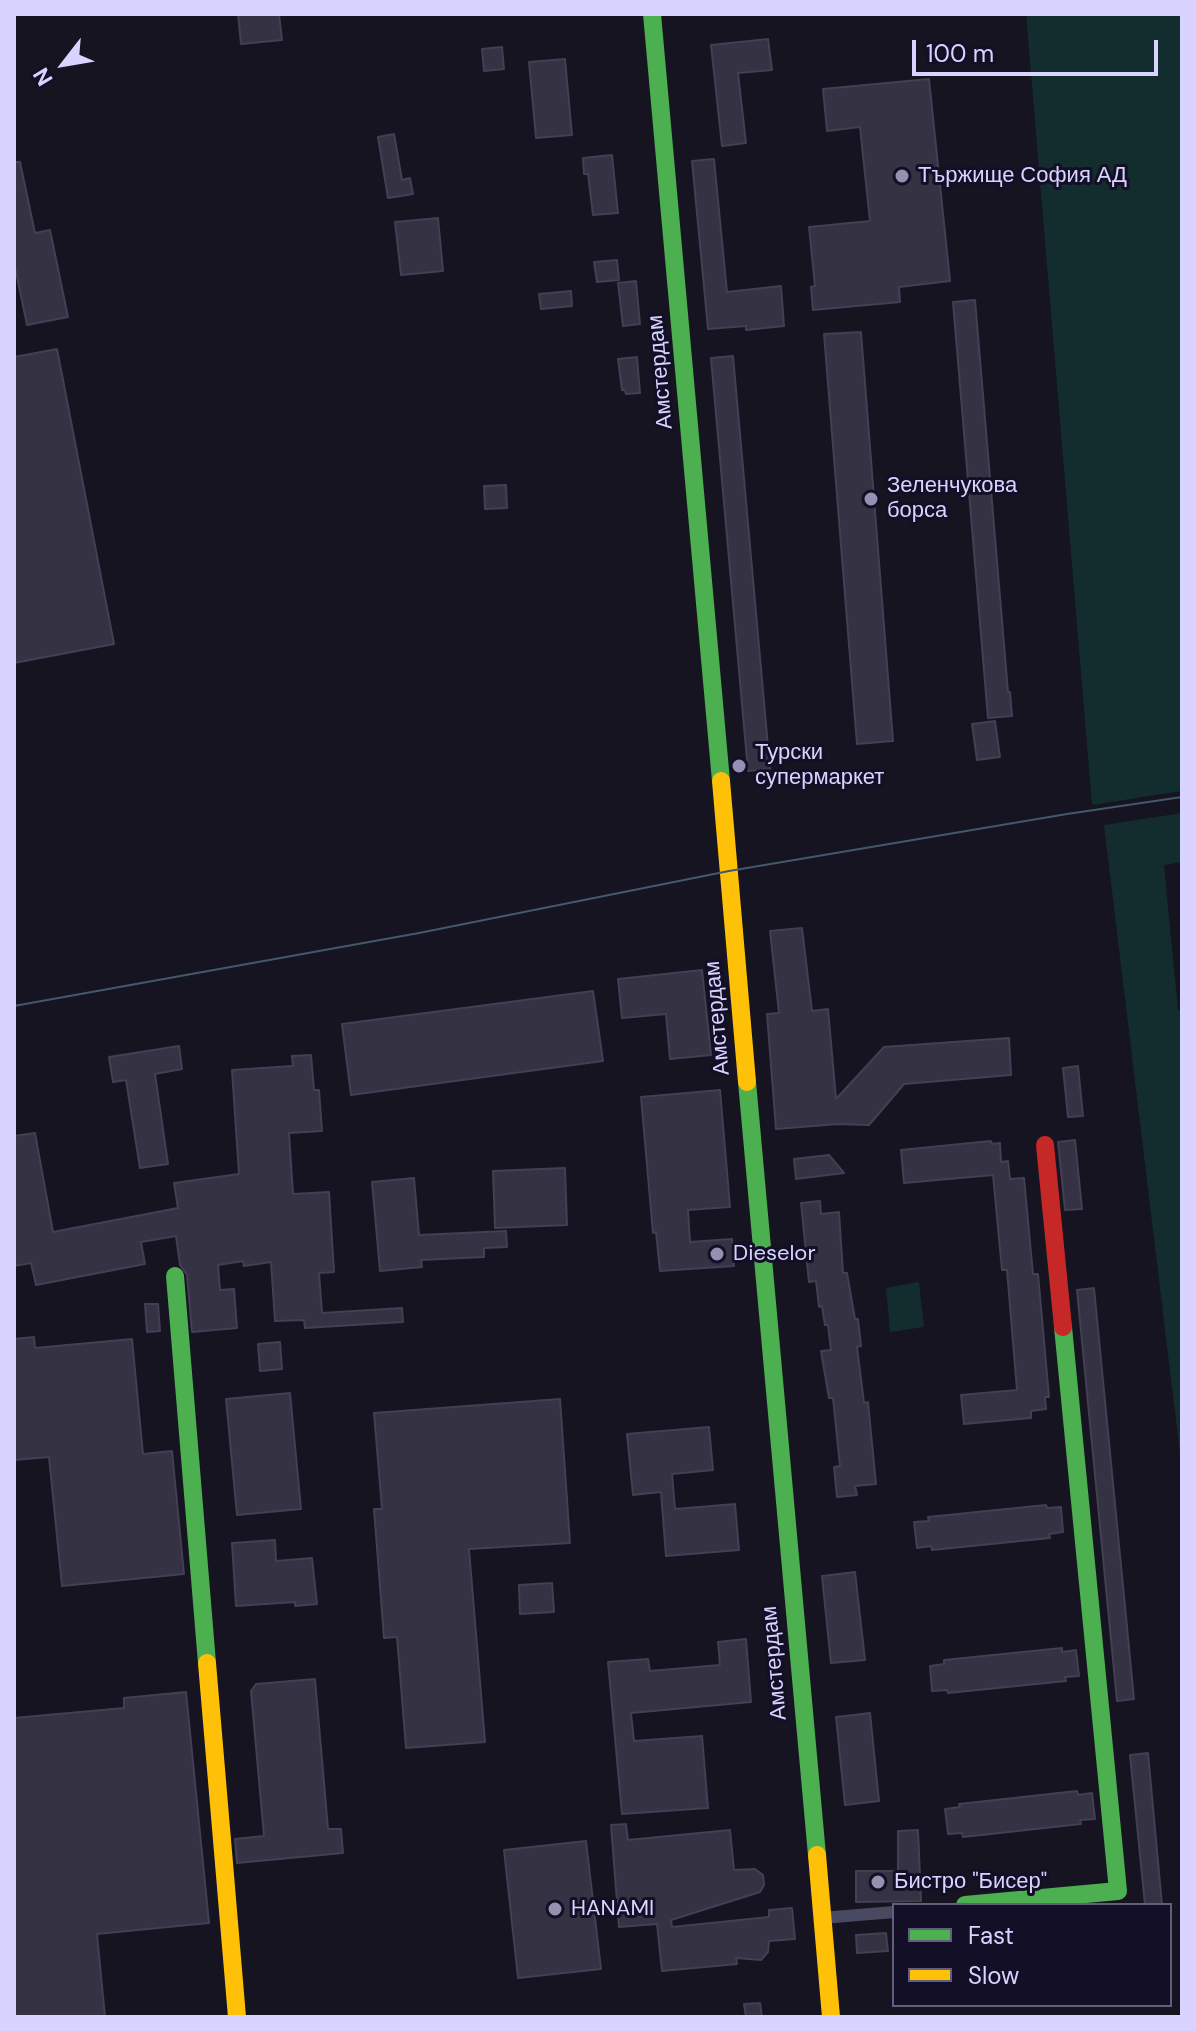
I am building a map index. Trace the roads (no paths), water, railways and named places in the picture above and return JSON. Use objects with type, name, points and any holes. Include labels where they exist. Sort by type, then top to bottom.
[{"type":"street","name":"Амстердам","points":[[652,14],[831,2017]]},
{"type":"street","points":[[987,1903],[1118,1891],[1045,1145]]},
{"type":"street","points":[[175,1276],[237,2017]]},
{"type":"street","points":[[822,1918],[892,1912]]},
{"type":"tram line","points":[[14,1006],[419,933],[729,871],[1182,797]]},
{"type":"place","name":"Тържище София АД","points":[[902,176]]},
{"type":"place","name":"Зеленчукова борса","points":[[871,499]]},
{"type":"place","name":"Турски супермаркет","points":[[739,766]]},
{"type":"place","name":"Dieselor","points":[[717,1254]]},
{"type":"place","name":"Бистро \"Бисер\"","points":[[878,1882]]},
{"type":"place","name":"HANAMI","points":[[555,1909]]}]
